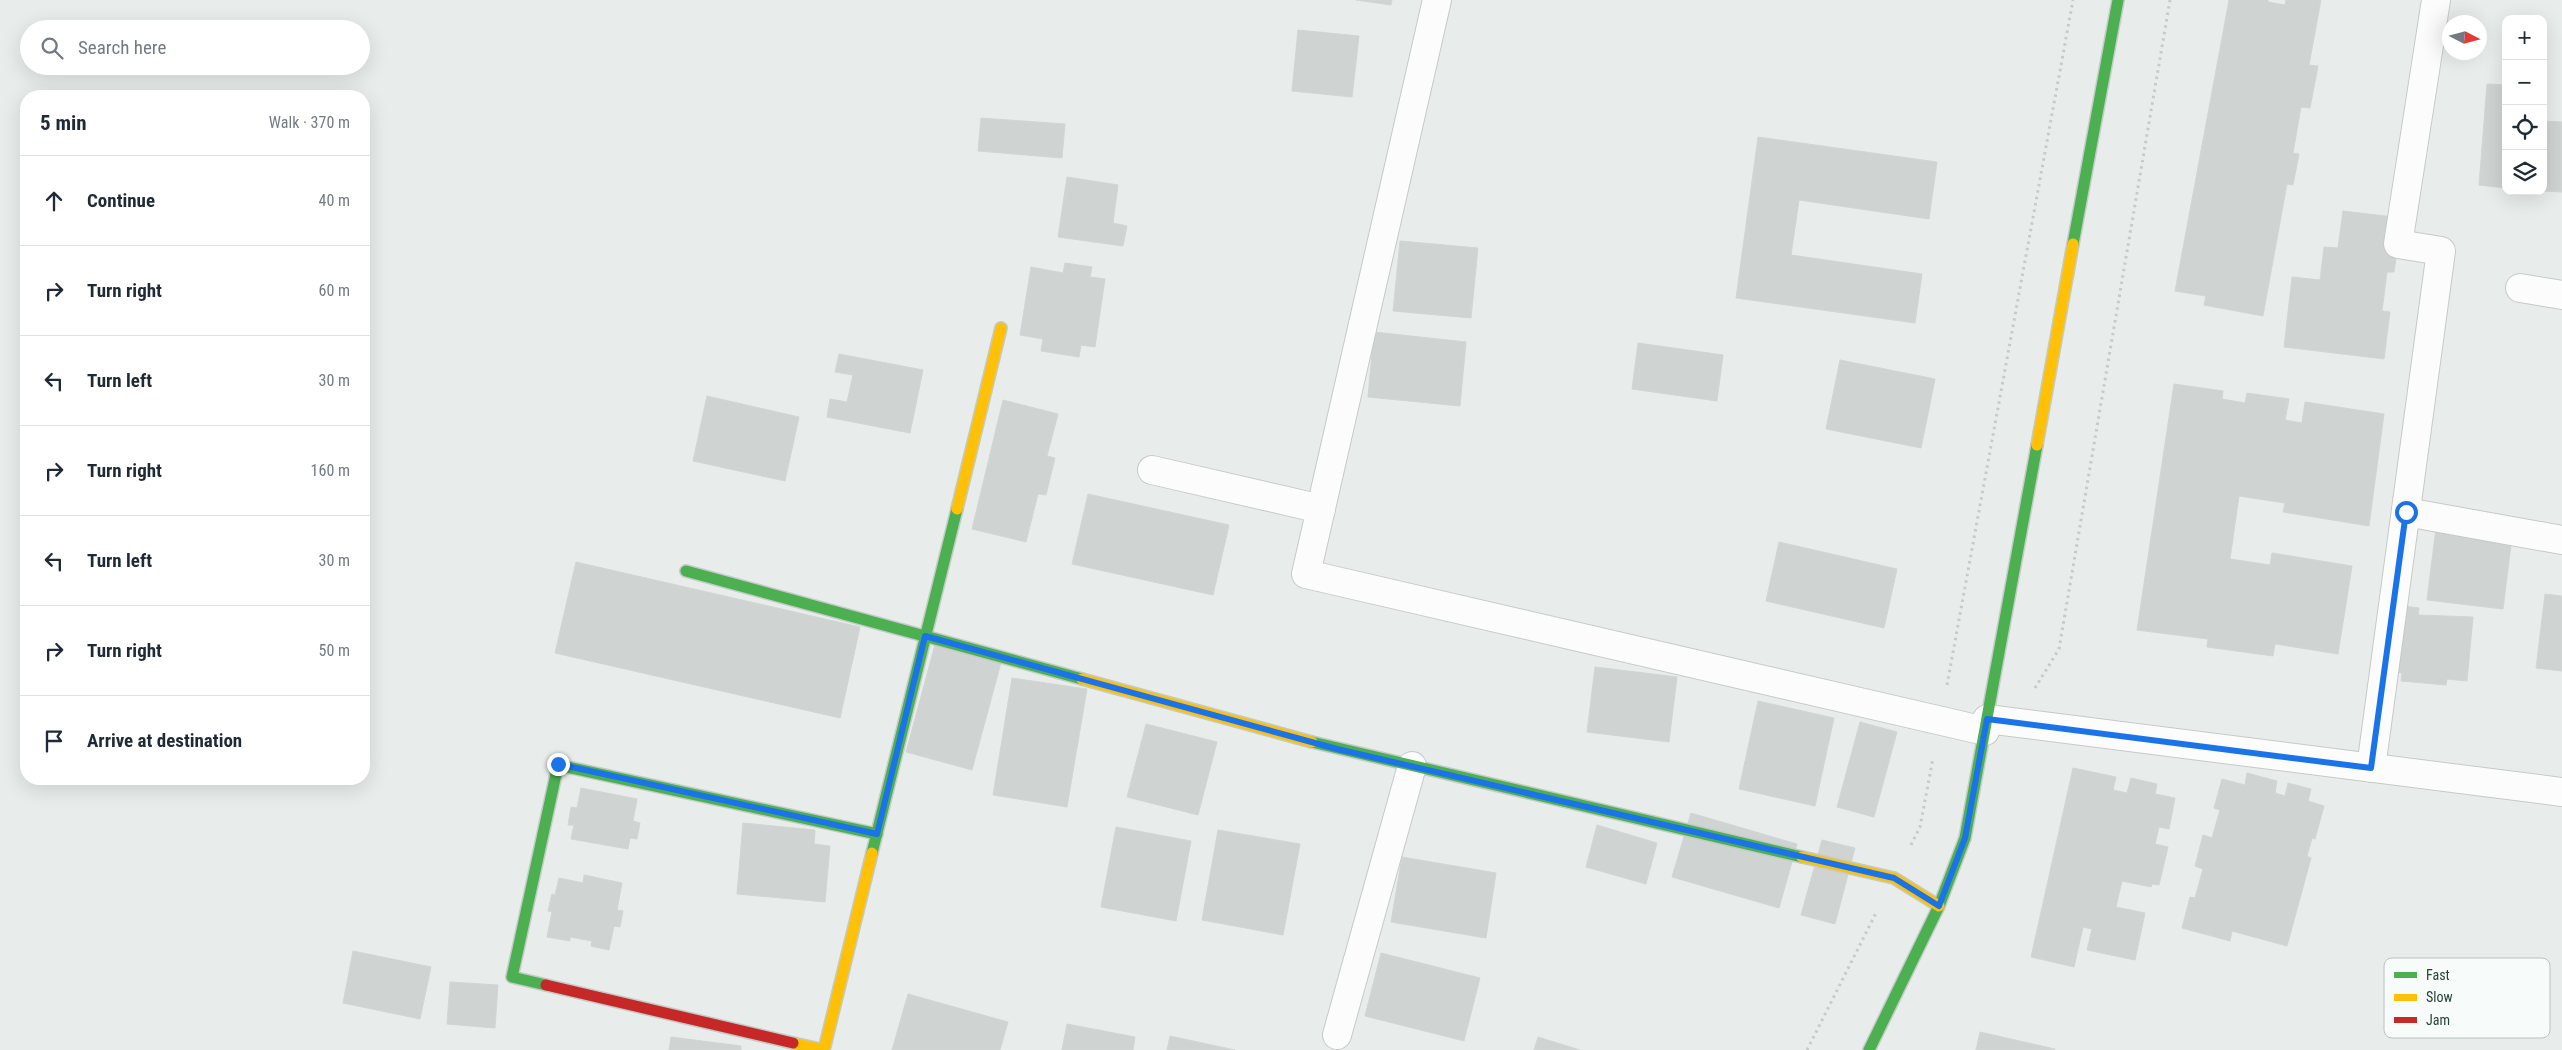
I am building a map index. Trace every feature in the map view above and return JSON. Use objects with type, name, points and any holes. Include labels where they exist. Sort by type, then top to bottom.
[{"type":"street","points":[[1437,0],[1306,574],[1986,725],[2371,768],[2562,792]]},
{"type":"street","points":[[1869,1050],[1939,906],[1965,838],[2118,0]]},
{"type":"street","points":[[2371,768],[2441,251],[2398,244],[2436,0]]},
{"type":"street","points":[[2520,288],[2562,295]]},
{"type":"street","points":[[877,834],[558,764],[512,977],[824,1050],[877,834],[925,636],[1001,328]]},
{"type":"street","points":[[1152,470],[1321,509]]},
{"type":"street","points":[[2406,512],[2562,540]]},
{"type":"street","points":[[686,571],[1337,749],[1894,878],[1939,906]]},
{"type":"street","points":[[1337,1035],[1412,766]]},
{"type":"path","points":[[1946,690],[2074,0]]},
{"type":"path","points":[[1807,1050],[1920,827],[1935,748]]},
{"type":"building","points":[[1356,0],[1392,0],[1391,5]]},
{"type":"building","points":[[2229,0],[2268,0],[2268,2],[2285,5],[2286,0],[2321,0],[2309,65],[2318,66],[2310,108],[2301,107],[2293,153],[2299,154],[2293,185],[2287,184],[2263,316],[2204,305],[2206,296],[2175,291]]},
{"type":"building","points":[[1298,30],[1359,36],[1352,97],[1292,91]]},
{"type":"building","points":[[2487,84],[2502,85],[2502,188],[2479,185]]},
{"type":"building","points":[[981,118],[1065,124],[1062,158],[978,151]]},
{"type":"building","points":[[2547,121],[2562,122],[2562,192],[2547,191]]},
{"type":"building","points":[[1758,137],[1937,162],[1929,219],[1799,200],[1791,255],[1922,274],[1915,323],[1736,298]]},
{"type":"building","points":[[1067,177],[1118,185],[1113,223],[1127,226],[1123,246],[1058,237]]},
{"type":"building","points":[[2343,211],[2402,218],[2394,272],[2387,272],[2382,311],[2390,312],[2384,359],[2284,347],[2292,277],[2320,280],[2324,247],[2338,248]]},
{"type":"building","points":[[1400,241],[1478,248],[1471,318],[1393,311]]},
{"type":"building","points":[[1065,263],[1092,267],[1090,277],[1105,279],[1095,347],[1081,345],[1079,357],[1041,351],[1043,339],[1020,335],[1031,267],[1063,273]]},
{"type":"building","points":[[1374,332],[1466,342],[1460,406],[1368,397]]},
{"type":"building","points":[[1638,343],[1723,355],[1717,401],[1632,389]]},
{"type":"building","points":[[839,354],[923,370],[910,433],[827,417],[830,399],[847,402],[853,375],[835,372]]},
{"type":"building","points":[[1840,360],[1935,379],[1921,448],[1826,429]]},
{"type":"building","points":[[2174,384],[2223,391],[2222,399],[2245,403],[2247,393],[2289,399],[2285,420],[2302,423],[2305,402],[2384,414],[2369,526],[2283,512],[2285,503],[2239,496],[2230,559],[2270,565],[2272,553],[2352,566],[2338,654],[2275,644],[2273,656],[2207,647],[2208,639],[2137,630]]},
{"type":"building","points":[[707,396],[799,417],[785,481],[693,461]]},
{"type":"building","points":[[1003,400],[1058,414],[1047,456],[1055,458],[1046,495],[1038,494],[1026,542],[972,529]]},
{"type":"building","points":[[1088,494],[1229,525],[1213,595],[1072,564]]},
{"type":"building","points":[[2436,528],[2512,537],[2503,609],[2427,600]]},
{"type":"building","points":[[1779,542],[1897,569],[1884,628],[1766,601]]},
{"type":"building","points":[[576,562],[860,627],[840,718],[555,653]]},
{"type":"building","points":[[2545,594],[2562,596],[2562,671],[2536,668]]},
{"type":"building","points":[[2396,605],[2419,608],[2418,615],[2473,617],[2467,681],[2447,679],[2446,685],[2401,681],[2402,673],[2390,671]]},
{"type":"building","points":[[936,641],[1002,659],[972,770],[906,752]]},
{"type":"building","points":[[1595,667],[1677,677],[1669,742],[1587,732]]},
{"type":"building","points":[[1012,678],[1087,689],[1067,807],[993,795]]},
{"type":"building","points":[[1758,701],[1834,718],[1815,806],[1739,789]]},
{"type":"building","points":[[1860,722],[1897,732],[1874,817],[1837,807]]},
{"type":"building","points":[[1146,724],[1217,742],[1198,815],[1127,797]]},
{"type":"building","points":[[2073,768],[2116,777],[2113,790],[2127,793],[2131,778],[2157,784],[2155,794],[2175,798],[2169,829],[2159,827],[2155,844],[2168,847],[2159,885],[2152,884],[2151,887],[2122,881],[2116,907],[2145,913],[2135,960],[2087,950],[2092,929],[2083,927],[2074,967],[2031,957]]},
{"type":"building","points":[[2247,773],[2277,781],[2275,793],[2285,796],[2288,783],[2311,789],[2308,801],[2324,806],[2315,839],[2312,838],[2307,856],[2311,858],[2287,946],[2232,931],[2230,941],[2182,928],[2190,897],[2195,898],[2203,869],[2195,866],[2203,835],[2212,838],[2220,810],[2214,808],[2222,779],[2245,785]]},
{"type":"building","points":[[581,788],[637,799],[633,821],[640,823],[637,839],[630,838],[628,849],[571,839],[574,825],[568,825],[571,807],[577,808]]},
{"type":"building","points":[[1691,813],[1797,844],[1779,908],[1672,877]]},
{"type":"building","points":[[743,823],[815,830],[814,844],[830,846],[825,902],[737,894]]},
{"type":"building","points":[[1597,825],[1657,843],[1646,884],[1586,867]]},
{"type":"building","points":[[1116,827],[1191,841],[1176,921],[1101,907]]},
{"type":"building","points":[[1218,830],[1300,844],[1283,935],[1202,920]]},
{"type":"building","points":[[1822,840],[1855,848],[1835,924],[1801,915]]},
{"type":"building","points":[[1402,857],[1496,873],[1486,938],[1391,922]]},
{"type":"building","points":[[584,875],[622,883],[617,910],[623,911],[620,927],[614,926],[609,950],[591,946],[592,941],[570,937],[570,941],[547,937],[552,912],[548,911],[552,894],[555,895],[559,878],[583,883]]},
{"type":"building","points":[[353,951],[431,967],[420,1019],[343,1003]]},
{"type":"building","points":[[1381,953],[1480,978],[1464,1041],[1365,1016]]},
{"type":"building","points":[[450,982],[498,985],[495,1028],[447,1024]]},
{"type":"building","points":[[908,994],[1008,1022],[1000,1050],[892,1050]]},
{"type":"building","points":[[1067,1024],[1135,1037],[1133,1050],[1062,1050]]},
{"type":"building","points":[[1980,1032],[2055,1049],[2055,1050],[1976,1050]]},
{"type":"building","points":[[1170,1036],[1235,1050],[1167,1050]]},
{"type":"building","points":[[671,1037],[741,1046],[741,1050],[669,1050]]},
{"type":"building","points":[[1538,1037],[1580,1050],[1534,1050]]},
{"type":"traffic: fast","points":[[2073,244],[2118,0]]},
{"type":"traffic: fast","points":[[1869,1050],[1939,906],[1965,838],[2037,445]]},
{"type":"traffic: fast","points":[[872,853],[957,509]]},
{"type":"traffic: fast","points":[[686,571],[1082,679]]},
{"type":"traffic: fast","points":[[1312,742],[1802,857]]},
{"type":"traffic: fast","points":[[546,985],[512,977],[558,765],[877,834]]},
{"type":"traffic: slow","points":[[2037,445],[2073,244]]},
{"type":"traffic: slow","points":[[957,509],[1001,328]]},
{"type":"traffic: slow","points":[[1082,679],[1312,742]]},
{"type":"traffic: slow","points":[[793,1043],[824,1050],[872,853]]},
{"type":"traffic: slow","points":[[1802,857],[1894,878],[1939,906]]},
{"type":"traffic: jam","points":[[546,985],[793,1043]]},
{"type":"route","points":[[558,764],[877,834],[925,636],[1337,749],[1894,878],[1939,906],[1965,838],[1987,719],[2371,768],[2406,512]]}]
